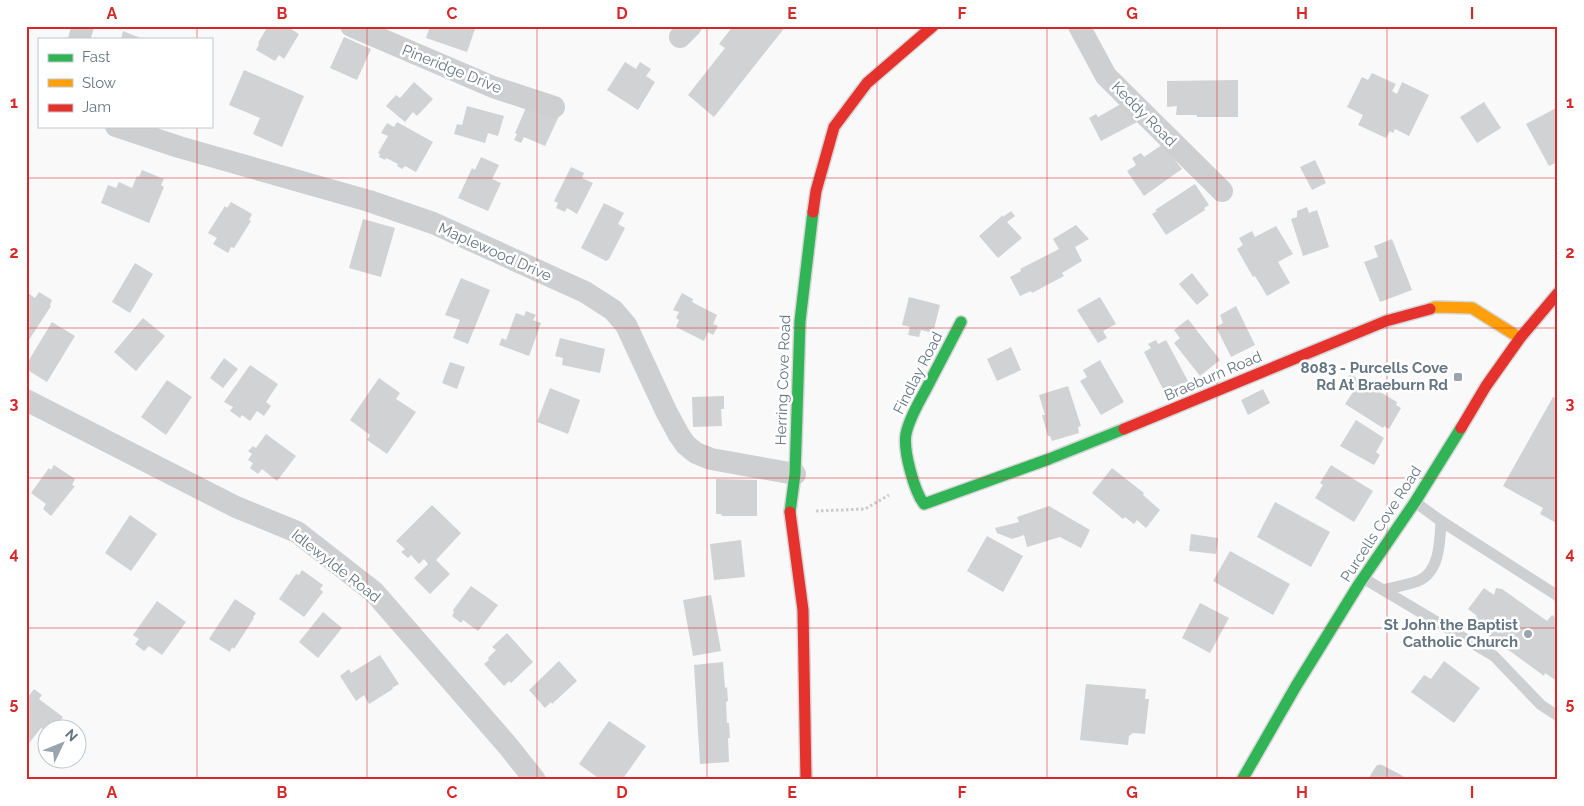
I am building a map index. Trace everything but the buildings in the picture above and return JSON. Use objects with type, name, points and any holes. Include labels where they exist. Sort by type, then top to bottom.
[{"type":"main road","name":"Herring Cove Road","points":[[806,780],[803,610],[790,512],[795,474],[802,306],[816,191],[834,127],[867,83],[933,26]]},
{"type":"main road","name":"Purcells Cove Road","points":[[1242,780],[1296,686],[1363,578],[1415,502],[1486,386],[1520,338],[1558,293]]},
{"type":"main road","name":"Braeburn Road","points":[[918,496],[924,504],[932,502],[1031,466],[1191,403],[1386,321],[1435,307],[1472,308],[1520,338]]},
{"type":"main road","name":"Findlay Road","points":[[918,496],[912,481],[907,453],[907,428],[961,322]]},
{"type":"street","points":[[79,38],[83,26]]},
{"type":"street","name":"Pineridge Drive","points":[[351,26],[493,87],[554,107]]},
{"type":"street","name":"Keddy Road","points":[[1079,26],[1106,76],[1222,191]]},
{"type":"street","name":"Maplewood Drive","points":[[122,128],[369,201],[433,224],[585,292],[614,310],[622,320],[678,435],[691,449],[711,459],[795,474]]},
{"type":"street","name":"Idlewylde Road","points":[[26,400],[236,507],[297,532],[374,592],[508,746],[535,780]]},
{"type":"lane","points":[[1415,502],[1441,521],[1558,596]]},
{"type":"lane","points":[[1383,590],[1420,580],[1433,567],[1440,544],[1441,521]]},
{"type":"lane","points":[[1363,578],[1494,656],[1541,705],[1558,716]]},
{"type":"lane","points":[[1374,780],[1380,770],[1399,780]]},
{"type":"path","points":[[790,512],[865,509],[912,481]]},
{"type":"traffic: fast","points":[[790,512],[795,474],[800,321],[813,212]]},
{"type":"traffic: fast","points":[[961,322],[914,412],[906,434],[906,450],[910,470],[924,504],[1049,459],[1124,429]]},
{"type":"traffic: fast","points":[[1242,780],[1296,686],[1359,584],[1415,502],[1461,428]]},
{"type":"traffic: slow","points":[[1430,309],[1435,307],[1472,308],[1520,338]]},
{"type":"traffic: jam","points":[[813,212],[816,191],[834,127],[867,83],[933,26]]},
{"type":"traffic: jam","points":[[1461,428],[1486,386],[1520,338],[1558,293]]},
{"type":"traffic: jam","points":[[1124,429],[1386,321],[1430,309]]},
{"type":"traffic: jam","points":[[790,512],[803,610],[806,780]]},
{"type":"place","name":"8083 - Purcells Cove Rd At Braeburn Rd","points":[[1458,377]]},
{"type":"place","name":"St John the Baptist Catholic Church","points":[[1528,634]]}]
